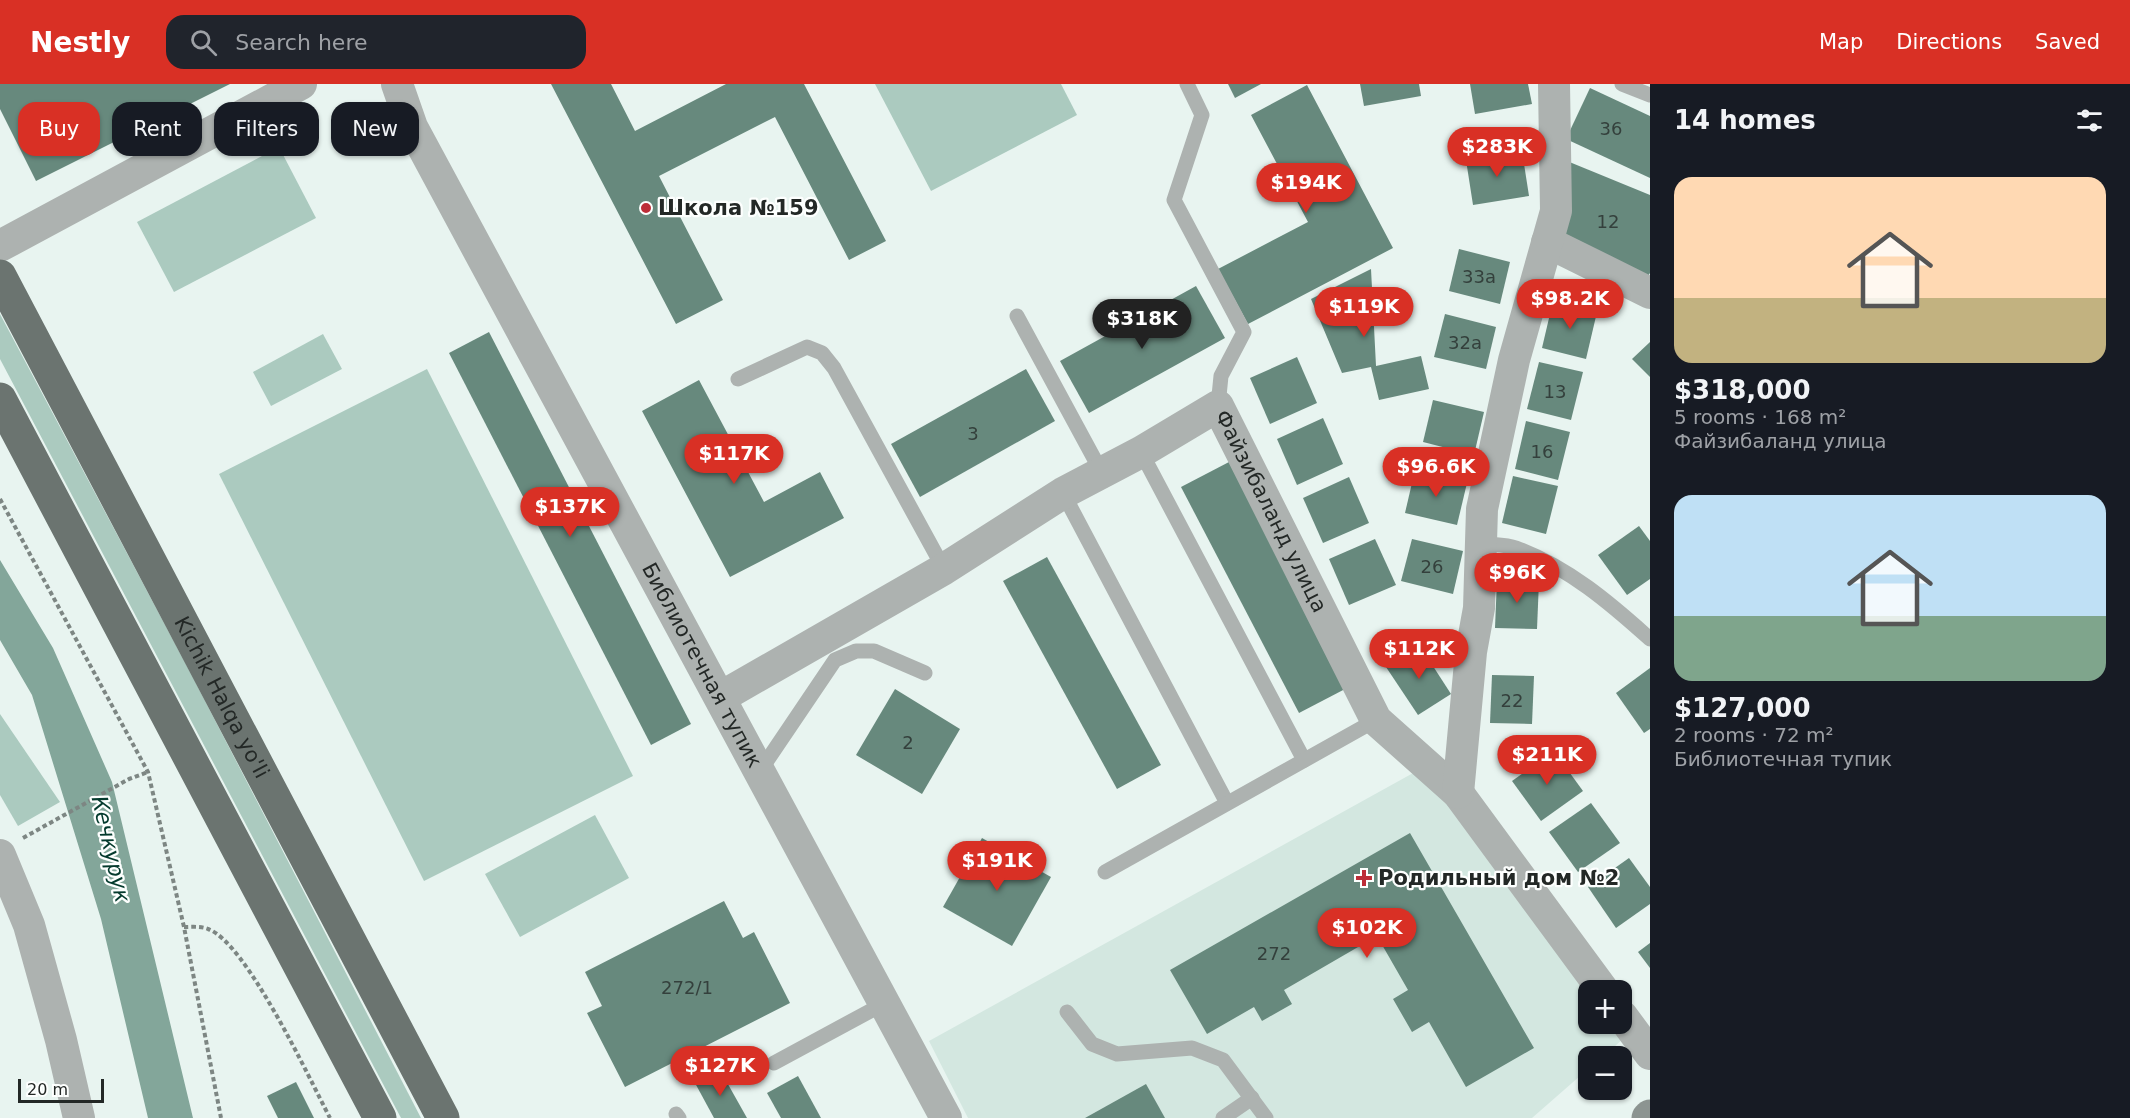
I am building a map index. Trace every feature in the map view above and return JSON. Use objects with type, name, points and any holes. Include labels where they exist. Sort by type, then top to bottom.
[{"type":"highway","name":"Kichik Halqa yo'li","points":[[0,276],[443,1118]]},
{"type":"highway","points":[[0,399],[380,1118]]},
{"type":"street","points":[[0,246],[301,84]]},
{"type":"street","name":"Библиотечная тупик","points":[[397,84],[412,127],[946,1118]]},
{"type":"street","points":[[1458,793],[1471,652],[1479,609],[1482,509],[1511,371],[1556,211],[1554,84]]},
{"type":"street","points":[[1547,242],[1650,292]]},
{"type":"street","name":"Файзибаланд улица","points":[[721,697],[944,569],[1063,494],[1141,452],[1218,406],[1376,720],[1458,793],[1596,980]]},
{"type":"street","points":[[7,849],[61,1040],[80,1118]]},
{"type":"street","points":[[1632,1030],[1650,1054]]},
{"type":"lane","points":[[1187,84],[1202,115],[1174,200],[1244,332],[1221,376],[1218,406]]},
{"type":"lane","points":[[1622,84],[1650,95]]},
{"type":"lane","points":[[1017,316],[1102,473]]},
{"type":"lane","points":[[738,379],[807,348],[822,353],[834,368],[944,569]]},
{"type":"lane","points":[[1141,452],[1304,760]]},
{"type":"lane","points":[[1063,494],[1227,803]]},
{"type":"lane","points":[[1480,543],[1515,548],[1570,574],[1650,639]]},
{"type":"lane","points":[[760,771],[835,660],[856,651],[874,651],[925,673]]},
{"type":"lane","points":[[1105,872],[1376,720]]},
{"type":"lane","points":[[774,1063],[885,1003]]},
{"type":"lane","points":[[1067,1012],[1092,1044],[1117,1054],[1192,1048],[1223,1060],[1266,1118]]},
{"type":"lane","points":[[1223,1118],[1252,1098]]},
{"type":"path","points":[[0,499],[148,772],[184,927],[221,1118]]},
{"type":"path","points":[[7,849],[43,826],[129,779],[148,772]]},
{"type":"path","points":[[184,927],[208,929],[228,943],[256,978],[330,1118]]},
{"type":"shaded area","points":[[875,84],[1061,84],[1077,115],[931,191]]},
{"type":"shaded area","points":[[262,156],[284,156],[316,218],[174,292],[137,222]]},
{"type":"shaded area","points":[[0,314],[189,670],[421,1118],[401,1118],[0,359]]},
{"type":"shaded area","points":[[323,334],[342,369],[271,406],[253,372]]},
{"type":"shaded area","points":[[427,369],[633,776],[424,881],[219,474]]},
{"type":"shaded area","points":[[0,714],[60,802],[18,826],[0,795]]},
{"type":"shaded area","name":"Родильный дом №2","points":[[1424,767],[1581,980],[1578,980],[1578,1034],[1621,1034],[1624,1038],[1615,1046],[1578,1046],[1578,1078],[1532,1118],[968,1118],[929,1041]]},
{"type":"shaded area","points":[[595,815],[629,878],[520,937],[485,874]]},
{"type":"water","name":"Кечкурук","points":[[0,560],[53,648],[112,782],[193,1118],[148,1118],[101,919],[32,695],[0,640]]},
{"type":"building","points":[[0,84],[230,84],[194,102],[112,102],[112,143],[100,149],[100,102],[18,102],[18,145],[0,109]]},
{"type":"building","name":"Школа №159","points":[[551,84],[611,84],[635,131],[726,84],[804,84],[886,241],[849,260],[775,117],[659,176],[723,300],[676,324]]},
{"type":"building","points":[[1228,84],[1261,84],[1235,98]]},
{"type":"building","points":[[1360,84],[1419,84],[1421,96],[1364,106]]},
{"type":"building","points":[[1470,84],[1528,84],[1532,104],[1475,114]]},
{"type":"building","points":[[1307,85],[1393,248],[1248,324],[1218,269],[1308,222],[1251,115]]},
{"type":"building","points":[[1590,88],[1650,116],[1650,178],[1566,139]]},
{"type":"building","points":[[1522,151],[1529,196],[1473,205],[1466,160]]},
{"type":"building","points":[[24,156],[86,156],[36,181]]},
{"type":"building","points":[[1567,161],[1650,195],[1650,273],[1644,283],[1563,236]]},
{"type":"building","points":[[1459,249],[1510,262],[1500,304],[1449,291]]},
{"type":"building","points":[[1371,269],[1376,366],[1421,356],[1429,389],[1379,400],[1371,367],[1342,373],[1311,299]]},
{"type":"building","points":[[1196,286],[1225,338],[1089,413],[1060,361]]},
{"type":"building","points":[[1553,301],[1597,312],[1586,359],[1542,348]]},
{"type":"building","points":[[1445,314],[1496,327],[1486,369],[1434,357]]},
{"type":"building","points":[[489,332],[691,724],[651,745],[449,353]]},
{"type":"building","points":[[1650,342],[1650,377],[1632,359]]},
{"type":"building","points":[[1297,357],[1317,403],[1270,424],[1250,378]]},
{"type":"building","points":[[1539,362],[1583,372],[1571,420],[1527,409]]},
{"type":"building","points":[[1026,369],[1055,421],[920,497],[891,444]]},
{"type":"building","points":[[699,380],[764,502],[820,472],[844,518],[730,577],[642,411]]},
{"type":"building","points":[[1433,400],[1484,412],[1474,455],[1423,442]]},
{"type":"building","points":[[1323,418],[1343,464],[1297,485],[1277,439]]},
{"type":"building","points":[[1526,421],[1570,432],[1558,480],[1515,469]]},
{"type":"building","points":[[1229,462],[1347,688],[1299,713],[1181,487]]},
{"type":"building","points":[[1415,470],[1467,483],[1457,525],[1405,513]]},
{"type":"building","points":[[1513,476],[1558,486],[1546,534],[1502,523]]},
{"type":"building","points":[[1349,477],[1369,523],[1323,543],[1303,498]]},
{"type":"building","points":[[1639,526],[1650,541],[1650,579],[1627,595],[1598,555]]},
{"type":"building","points":[[1375,539],[1396,585],[1349,605],[1329,559]]},
{"type":"building","points":[[1412,539],[1463,551],[1453,594],[1401,581]]},
{"type":"building","points":[[1047,557],[1161,765],[1117,789],[1003,581]]},
{"type":"building","points":[[1497,579],[1539,581],[1537,629],[1495,628]]},
{"type":"building","points":[[1420,646],[1451,694],[1418,715],[1386,667]]},
{"type":"building","points":[[1650,668],[1650,729],[1644,733],[1616,693]]},
{"type":"building","points":[[1492,675],[1534,676],[1532,724],[1490,723]]},
{"type":"building","points":[[895,689],[960,729],[922,794],[856,755]]},
{"type":"building","points":[[1554,751],[1583,791],[1541,821],[1512,781]]},
{"type":"building","points":[[1591,803],[1620,843],[1578,872],[1549,832]]},
{"type":"building","points":[[1410,833],[1534,1048],[1466,1087],[1429,1022],[1412,1032],[1393,999],[1408,990],[1377,936],[1284,990],[1292,1004],[1262,1021],[1254,1007],[1207,1034],[1170,970]]},
{"type":"building","points":[[982,838],[1051,877],[1012,946],[943,907]]},
{"type":"building","points":[[1629,858],[1650,887],[1650,904],[1616,928],[1588,887]]},
{"type":"building","points":[[724,901],[743,938],[754,932],[790,1003],[625,1087],[587,1013],[602,1006],[585,972]]},
{"type":"building","points":[[1650,943],[1650,968],[1638,952]]},
{"type":"building","points":[[720,1070],[747,1118],[714,1118],[695,1083]]},
{"type":"building","points":[[798,1076],[821,1118],[781,1118],[767,1093]]},
{"type":"building","points":[[296,1082],[314,1118],[278,1118],[267,1096]]},
{"type":"building","points":[[1146,1084],[1165,1118],[1085,1118]]},
{"type":"place","name":"Школа №159","points":[[646,208]]},
{"type":"place","name":"Родильный дом №2","points":[[1364,878]]}]
